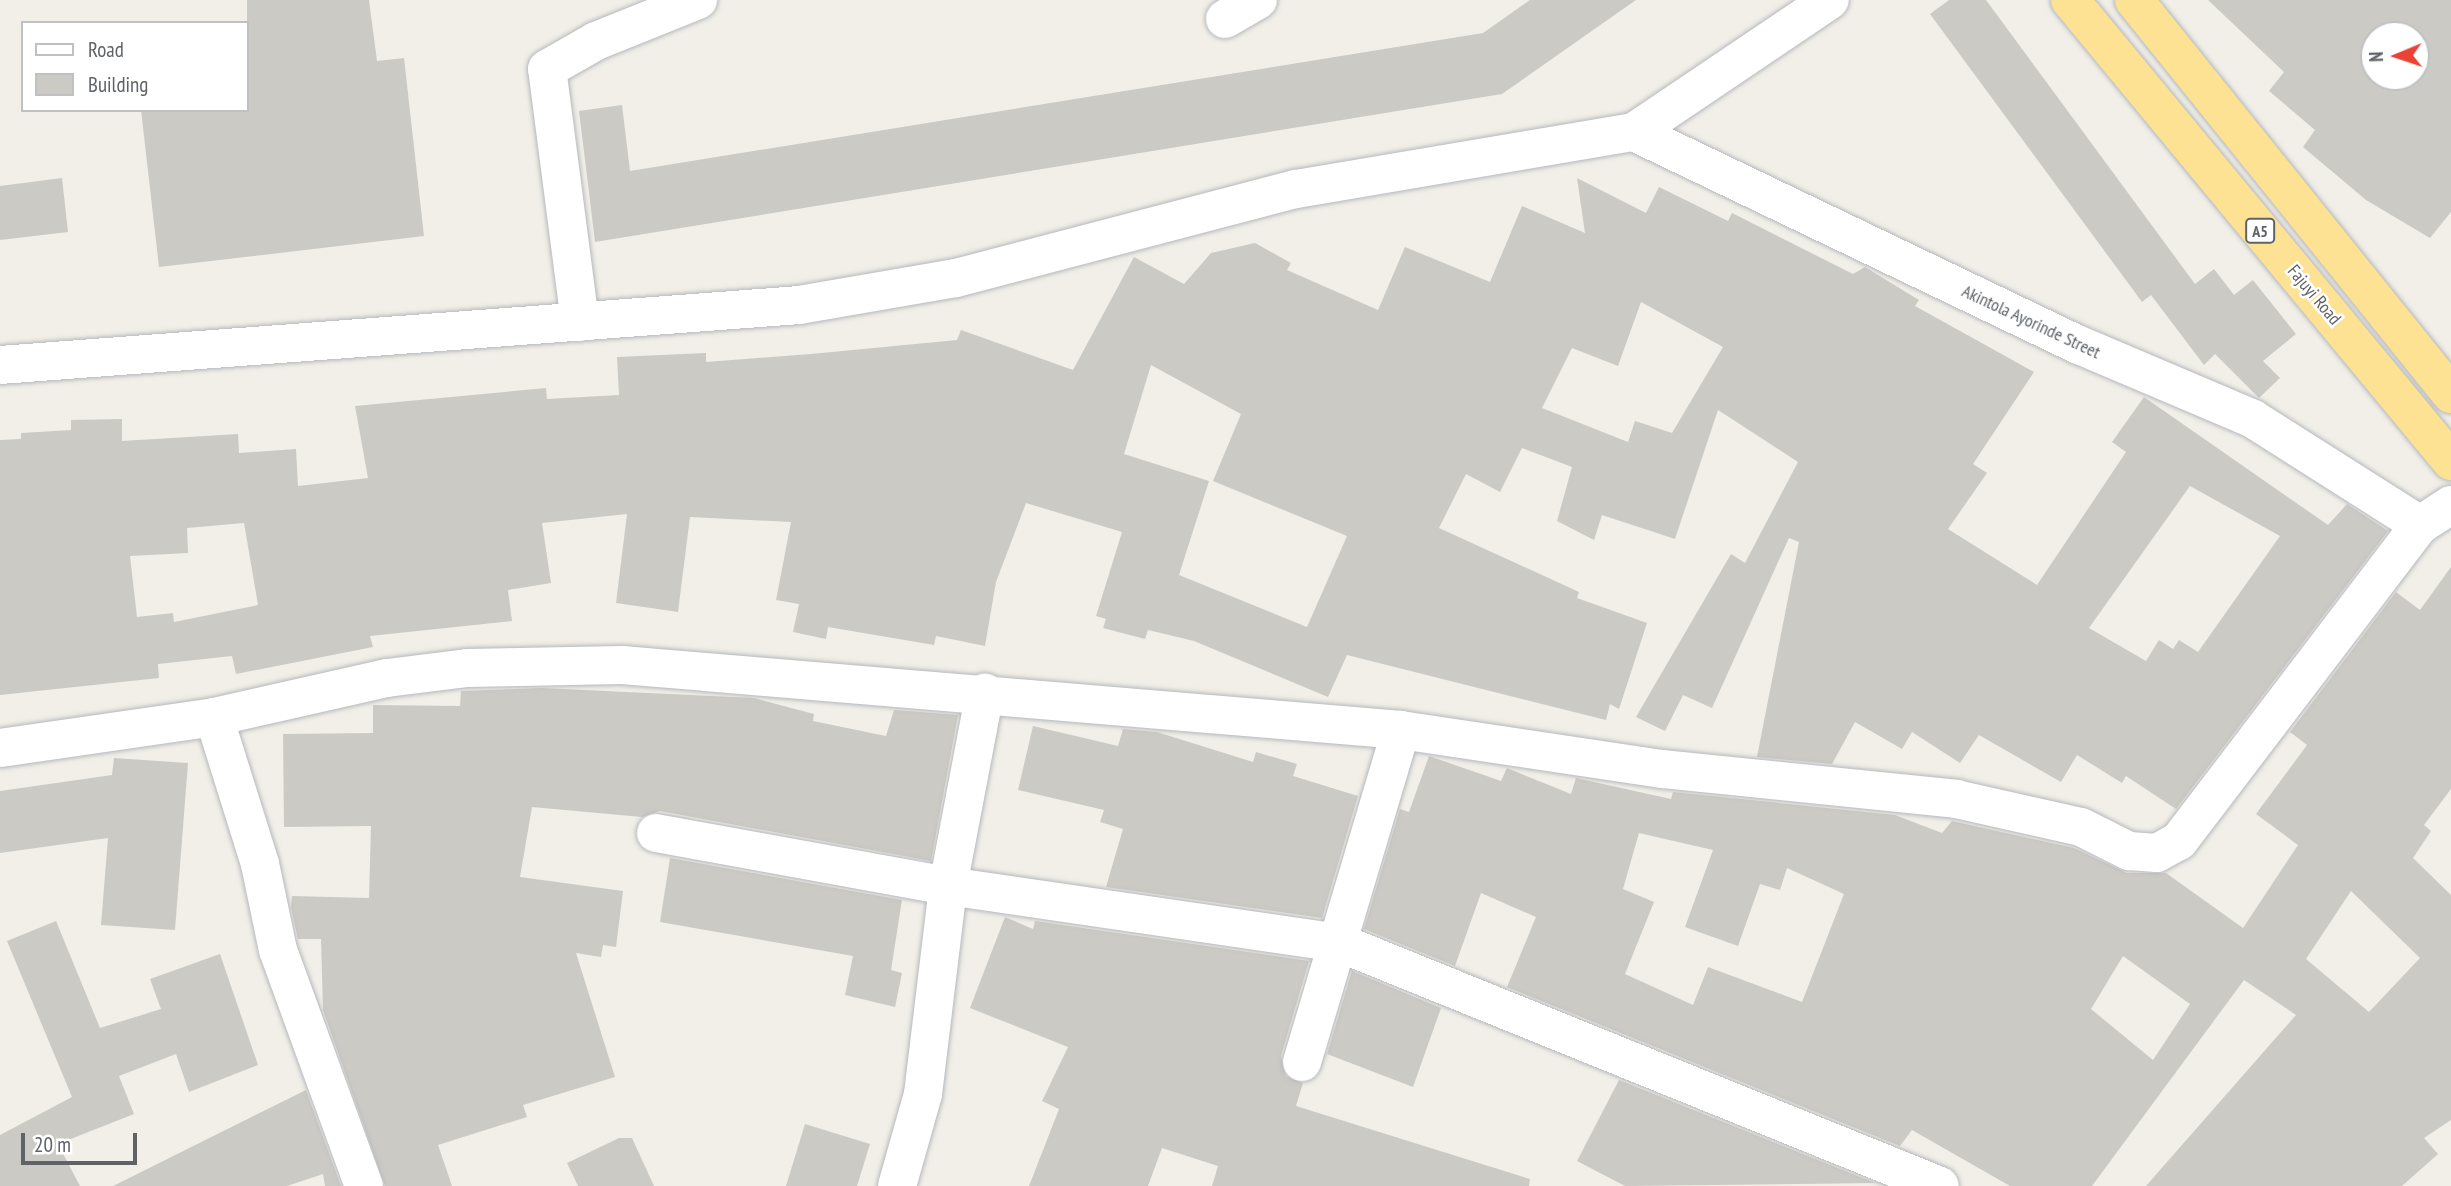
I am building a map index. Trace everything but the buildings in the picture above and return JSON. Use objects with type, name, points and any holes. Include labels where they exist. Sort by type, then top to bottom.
[{"type":"highway","name":"Fajuyi Road","points":[[2070,0],[2451,461]]},
{"type":"highway","name":"A5","points":[[2134,0],[2451,394]]},
{"type":"street","points":[[580,322],[547,69],[596,41],[698,0]]},
{"type":"street","points":[[1225,19],[1258,0]]},
{"type":"street","points":[[0,365],[799,305],[956,278],[1296,188],[1634,132],[1830,0]]},
{"type":"street","name":"Akintola Ayorinde Street","points":[[1634,132],[2079,345],[2253,419],[2436,515]]},
{"type":"street","points":[[0,748],[214,717],[387,678],[467,668],[622,665],[985,692],[1401,730],[1662,769],[1956,799],[2081,827],[2129,851],[2157,853],[2179,841],[2436,515]]},
{"type":"street","points":[[897,1186],[923,1094],[948,886],[985,692]]},
{"type":"street","points":[[214,717],[260,864],[278,950],[365,1186]]},
{"type":"street","points":[[1302,1062],[1340,943],[1401,730]]},
{"type":"street","points":[[656,832],[948,886],[1340,943],[1940,1186]]}]
